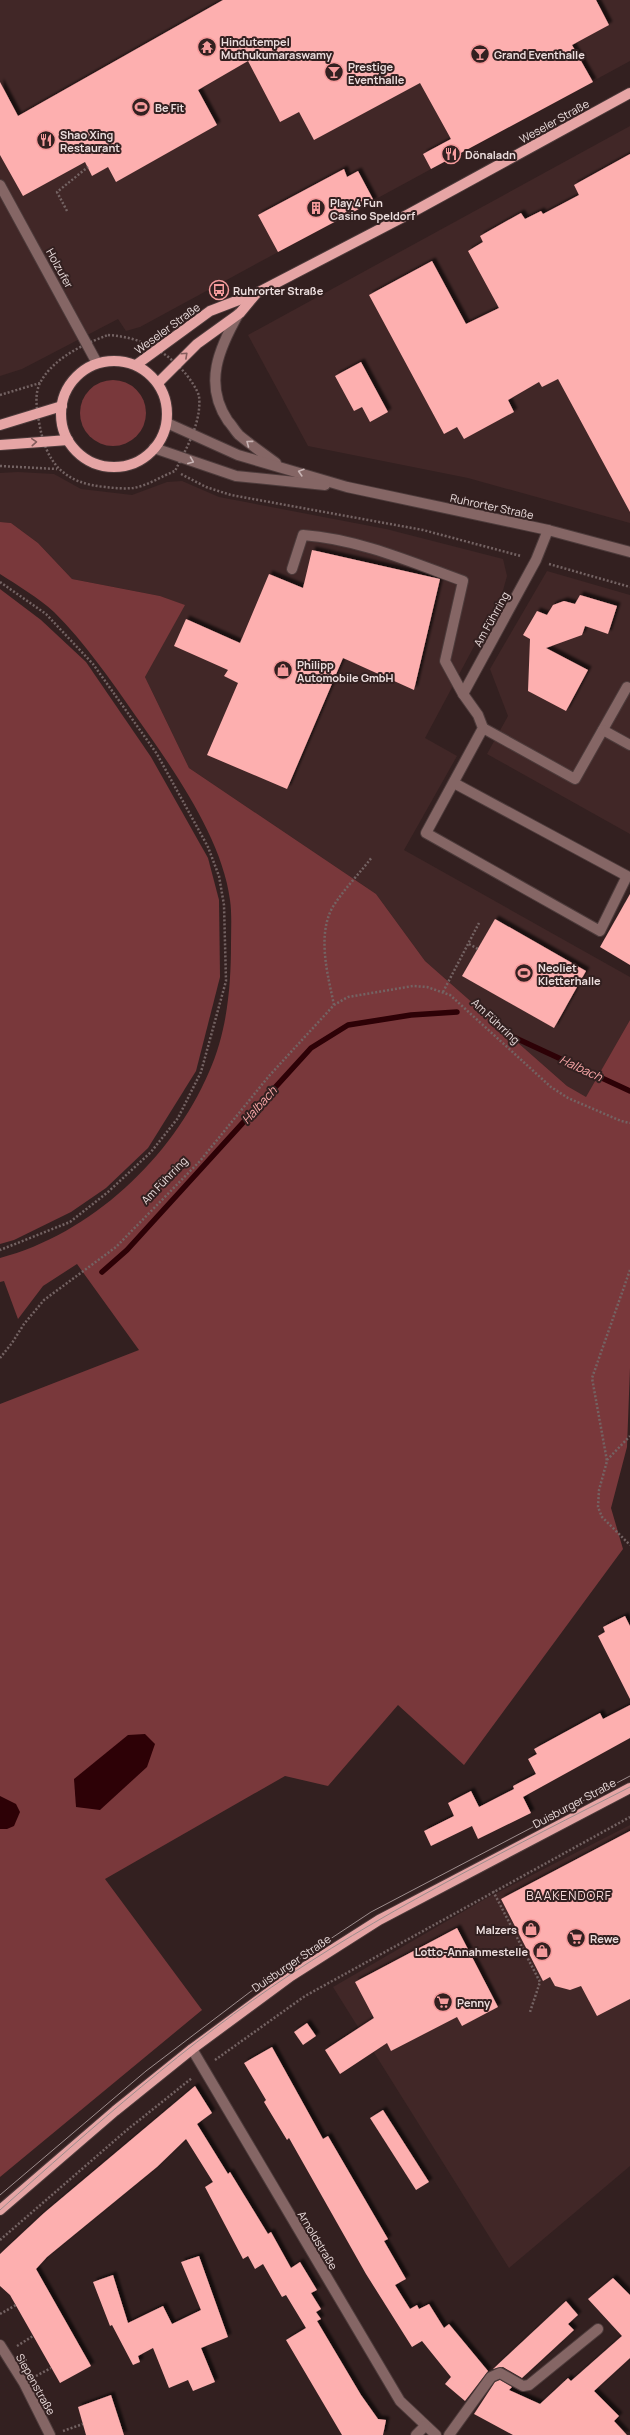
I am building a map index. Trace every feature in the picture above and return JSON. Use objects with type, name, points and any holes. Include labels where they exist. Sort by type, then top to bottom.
[{"type":"main road","name":"Weseler Straße","points":[[136,365],[210,311],[257,293],[409,214],[630,93]]},
{"type":"main road","name":"Weseler Straße","points":[[158,383],[176,363],[197,344],[240,313],[257,293]]},
{"type":"main road","points":[[123,361],[136,365],[148,372],[158,383],[167,409],[167,423],[162,436],[154,448],[142,459],[126,466],[109,467],[88,459],[79,453],[68,440],[62,424],[62,406],[66,392],[73,380],[84,370],[97,363],[123,361]]},
{"type":"main road","points":[[0,425],[62,406]]},
{"type":"main road","points":[[0,445],[68,440]]},
{"type":"main road","name":"Duisburger Straße","points":[[0,2210],[115,2111],[192,2048],[291,1976],[379,1920],[630,1788]]},
{"type":"street","name":"Holzufer","points":[[0,185],[87,342],[97,363]]},
{"type":"street","name":"Ruhrorter Straße","points":[[240,313],[226,336],[217,359],[214,377],[216,394],[223,413],[238,434],[281,466]]},
{"type":"street","name":"Ruhrorter Straße","points":[[167,423],[238,455],[281,466],[347,487],[548,530],[630,552]]},
{"type":"street","name":"Ruhrorter Straße","points":[[154,448],[236,476],[347,487]]},
{"type":"street","name":"Am Führring","points":[[463,694],[536,560],[548,530]]},
{"type":"street","points":[[292,568],[303,535],[331,537],[406,560],[463,580],[445,662],[463,694],[478,715],[483,728],[575,779],[627,687]]},
{"type":"street","points":[[454,783],[627,876],[600,931],[426,833],[483,728]]},
{"type":"street","points":[[603,730],[630,745]]},
{"type":"street","name":"Arnoldstraße","points":[[192,2048],[400,2401],[436,2435]]},
{"type":"street","points":[[449,2435],[491,2376],[500,2373],[524,2386],[529,2385],[598,2329]]},
{"type":"street","name":"Siepenstraße","points":[[0,2345],[24,2383],[50,2435]]},
{"type":"street","points":[[416,2435],[425,2426]]},
{"type":"path","points":[[67,211],[57,192],[88,167]]},
{"type":"path","points":[[108,335],[129,337],[159,349],[176,363],[190,378],[199,396],[198,416],[192,434],[175,471],[133,488],[113,488],[89,486],[77,482],[57,469],[43,442],[36,400],[40,383],[54,365],[87,342],[108,335]]},
{"type":"path","points":[[0,395],[40,383]]},
{"type":"path","points":[[0,466],[57,469]]},
{"type":"path","points":[[175,471],[206,487],[231,495],[423,530],[630,587]]},
{"type":"path","points":[[0,582],[46,614],[93,664],[157,754],[208,847],[219,876],[224,904],[226,981],[201,1072],[178,1118],[151,1152],[108,1192],[70,1222],[0,1250]]},
{"type":"path","points":[[334,1005],[326,961],[327,925],[334,907],[372,857]]},
{"type":"path","points":[[443,992],[480,923]]},
{"type":"path","points":[[469,944],[478,949]]},
{"type":"path","name":"Am Führring","points":[[0,1358],[24,1324],[44,1300],[116,1247],[200,1160],[270,1076],[334,1005],[348,997],[394,987],[420,986],[443,992],[458,1002],[551,1087],[568,1098],[630,1123]]},
{"type":"path","points":[[630,1270],[592,1378],[607,1461],[599,1490],[598,1507],[602,1517],[630,1545]]},
{"type":"path","points":[[607,1461],[630,1436]]},
{"type":"path","points":[[0,2240],[122,2134],[203,2068],[305,1996],[493,1891],[630,1817]]},
{"type":"path","points":[[493,1891],[540,1982],[530,2012]]},
{"type":"path","points":[[0,2314],[16,2305]]},
{"type":"path","points":[[50,2435],[83,2424]]},
{"type":"shaded area","points":[[0,0],[630,0],[630,61],[140,327],[126,331],[118,319],[22,369],[0,376]]},
{"type":"shaded area","points":[[630,126],[630,523],[468,478],[308,446],[248,335]]},
{"type":"shaded area","points":[[106,380],[120,380],[132,385],[141,394],[146,406],[144,426],[137,437],[120,446],[106,446],[94,441],[85,432],[80,420],[80,406],[85,394],[94,385]]},
{"type":"shaded area","points":[[18,472],[54,474],[81,489],[132,495],[167,482],[182,481],[219,497],[386,529],[503,559],[507,576],[502,594],[425,738],[457,756],[404,850],[630,977],[630,1020],[586,1098],[567,1086],[425,961],[376,894],[189,768],[145,677],[184,605],[160,596],[72,579],[38,543],[11,523],[0,522],[0,473]]},
{"type":"shaded area","points":[[0,522],[11,523],[38,543],[72,579],[160,596],[185,605],[145,677],[189,768],[376,894],[425,961],[567,1086],[586,1097],[630,1020],[630,1368],[627,1447],[611,1508],[623,1549],[464,1765],[398,1705],[328,1786],[285,1776],[105,1879],[202,2010],[0,2177],[0,1404],[139,1350],[77,1264],[43,1286],[18,1319],[4,1281],[0,1282],[0,1258],[34,1247],[66,1231],[96,1211],[125,1188],[151,1162],[174,1134],[193,1104],[209,1072],[220,1041],[229,993],[231,911],[225,876],[217,852],[206,827],[179,779],[149,735],[87,649],[54,612],[28,592],[0,574]]},
{"type":"shaded area","points":[[547,571],[630,595],[630,834],[487,754],[508,716],[490,669]]},
{"type":"shaded area","points":[[0,589],[41,620],[86,662],[151,757],[208,858],[219,900],[220,977],[196,1071],[148,1148],[106,1188],[71,1212],[14,1240],[0,1244]]},
{"type":"shaded area","points":[[145,1734],[155,1744],[147,1767],[100,1810],[76,1807],[74,1779],[128,1735]]},
{"type":"shaded area","points":[[0,1796],[16,1804],[20,1812],[14,1826],[7,1829],[0,1829]]},
{"type":"shaded area","points":[[630,1825],[630,2166],[509,2268],[333,1987],[485,1899]]},
{"type":"building","points":[[223,0],[596,0],[609,25],[572,45],[593,82],[431,169],[423,154],[451,139],[420,83],[314,140],[299,112],[280,122],[248,61],[198,90],[217,125],[116,182],[108,167],[92,176],[85,162],[23,196],[0,155],[0,82],[18,116]]},
{"type":"building","points":[[630,154],[630,512],[558,379],[542,387],[539,382],[508,400],[514,412],[464,439],[457,427],[444,434],[369,295],[432,261],[466,324],[499,308],[468,251],[483,242],[480,236],[521,213],[525,219],[541,211],[543,214],[579,195],[574,185]]},
{"type":"building","name":"Play 4 Fun Casino Speldorf","points":[[344,169],[347,177],[358,171],[374,201],[278,252],[258,215]]},
{"type":"building","points":[[361,362],[388,412],[370,422],[362,407],[354,411],[335,376]]},
{"type":"building","name":"Philipp Automobile GmbH","points":[[312,550],[440,579],[414,690],[343,658],[287,789],[207,755],[238,683],[224,676],[228,670],[174,646],[186,619],[240,643],[269,574],[303,588]]},
{"type":"building","points":[[580,595],[617,606],[608,634],[585,626],[582,635],[546,648],[588,670],[566,711],[528,691],[530,639],[523,635],[537,611],[547,615],[553,605],[564,601],[575,604]]},
{"type":"building","points":[[630,894],[630,965],[600,947]]},
{"type":"building","name":"Neoliet Kletterhalle","points":[[495,919],[586,971],[554,1028],[462,976]]},
{"type":"building","points":[[625,1616],[630,1626],[630,1699],[598,1636],[605,1632],[603,1627]]},
{"type":"building","points":[[630,1705],[630,1738],[523,1797],[531,1813],[478,1839],[472,1826],[431,1846],[424,1831],[454,1816],[448,1803],[471,1791],[479,1807],[514,1789],[513,1786],[536,1774],[528,1759],[537,1754],[534,1749],[600,1713],[603,1719]]},
{"type":"building","name":"Rewe","points":[[630,1831],[630,1999],[597,2016],[581,1986],[570,1990],[555,1986],[550,1977],[543,1981],[501,1899]]},
{"type":"building","points":[[457,1928],[498,2007],[462,2026],[457,2017],[391,2051],[387,2043],[340,2074],[325,2050],[374,2018],[355,1982]]},
{"type":"building","points":[[307,2023],[316,2036],[303,2045],[294,2032]]},
{"type":"building","points":[[272,2047],[323,2139],[328,2136],[388,2239],[384,2241],[406,2279],[395,2285],[410,2309],[417,2305],[419,2309],[429,2304],[444,2328],[449,2324],[488,2371],[465,2401],[445,2384],[451,2377],[422,2341],[412,2347],[366,2274],[289,2138],[287,2140],[264,2102],[266,2100],[244,2063]]},
{"type":"building","points":[[195,2086],[212,2113],[197,2124],[228,2174],[230,2172],[268,2234],[271,2232],[291,2268],[300,2262],[317,2290],[311,2293],[321,2309],[316,2312],[321,2319],[317,2321],[361,2395],[378,2419],[386,2420],[383,2435],[342,2435],[286,2340],[306,2328],[286,2295],[282,2297],[263,2264],[255,2269],[248,2256],[243,2259],[205,2187],[213,2182],[186,2139],[157,2167],[47,2257],[36,2269],[91,2366],[60,2383],[10,2295],[0,2286],[0,2254],[44,2213]]},
{"type":"building","points":[[383,2110],[429,2182],[416,2190],[370,2118]]},
{"type":"building","points":[[199,2256],[228,2337],[201,2348],[215,2382],[193,2391],[188,2380],[169,2388],[153,2348],[138,2356],[140,2362],[133,2365],[112,2325],[110,2326],[93,2282],[113,2275],[128,2323],[163,2306],[172,2324],[201,2310],[181,2262]]},
{"type":"building","points":[[613,2278],[630,2295],[630,2358],[594,2391],[619,2416],[614,2421],[627,2435],[513,2435],[474,2414],[495,2382],[500,2380],[512,2387],[509,2390],[540,2404],[568,2378],[571,2381],[622,2336],[588,2299]]},
{"type":"building","points":[[566,2301],[578,2315],[568,2324],[574,2330],[522,2378],[503,2367],[493,2369]]},
{"type":"building","points":[[111,2395],[124,2435],[86,2435],[78,2407]]},
{"type":"waterway","name":"Halbach","points":[[102,1272],[127,1250],[311,1048],[348,1025],[411,1015],[457,1012]]},
{"type":"waterway","name":"Halbach","points":[[509,1035],[630,1091]]},
{"type":"tram line","points":[[0,2195],[146,2071],[250,1992],[371,1912],[630,1776]]},
{"type":"tram line","points":[[0,2210],[141,2087],[215,2028],[291,1974],[373,1923],[415,1899],[630,1787]]},
{"type":"place","name":"Hindutempel Muthukumaraswamy","points":[[207,47]]},
{"type":"place","name":"Grand Eventhalle","points":[[480,54]]},
{"type":"place","name":"Prestige Eventhalle","points":[[334,72]]},
{"type":"place","name":"Be Fit","points":[[141,107]]},
{"type":"place","name":"Shao Xing Restaurant","points":[[46,140]]},
{"type":"place","name":"Dönaladn","points":[[451,154]]},
{"type":"place","name":"Play 4 Fun Casino Speldorf","points":[[316,208]]},
{"type":"place","name":"Ruhrorter Straße","points":[[219,290]]},
{"type":"place","name":"Philipp Automobile GmbH","points":[[283,670]]},
{"type":"place","name":"Neoliet Kletterhalle","points":[[524,973]]},
{"type":"place","name":"Malzers","points":[[531,1929]]},
{"type":"place","name":"Rewe","points":[[576,1938]]},
{"type":"place","name":"Lotto-Annahmestelle","points":[[542,1951]]},
{"type":"place","name":"Penny","points":[[443,2002]]},
{"type":"district","name":"BAAKENDORF","points":[[569,1895]]}]
